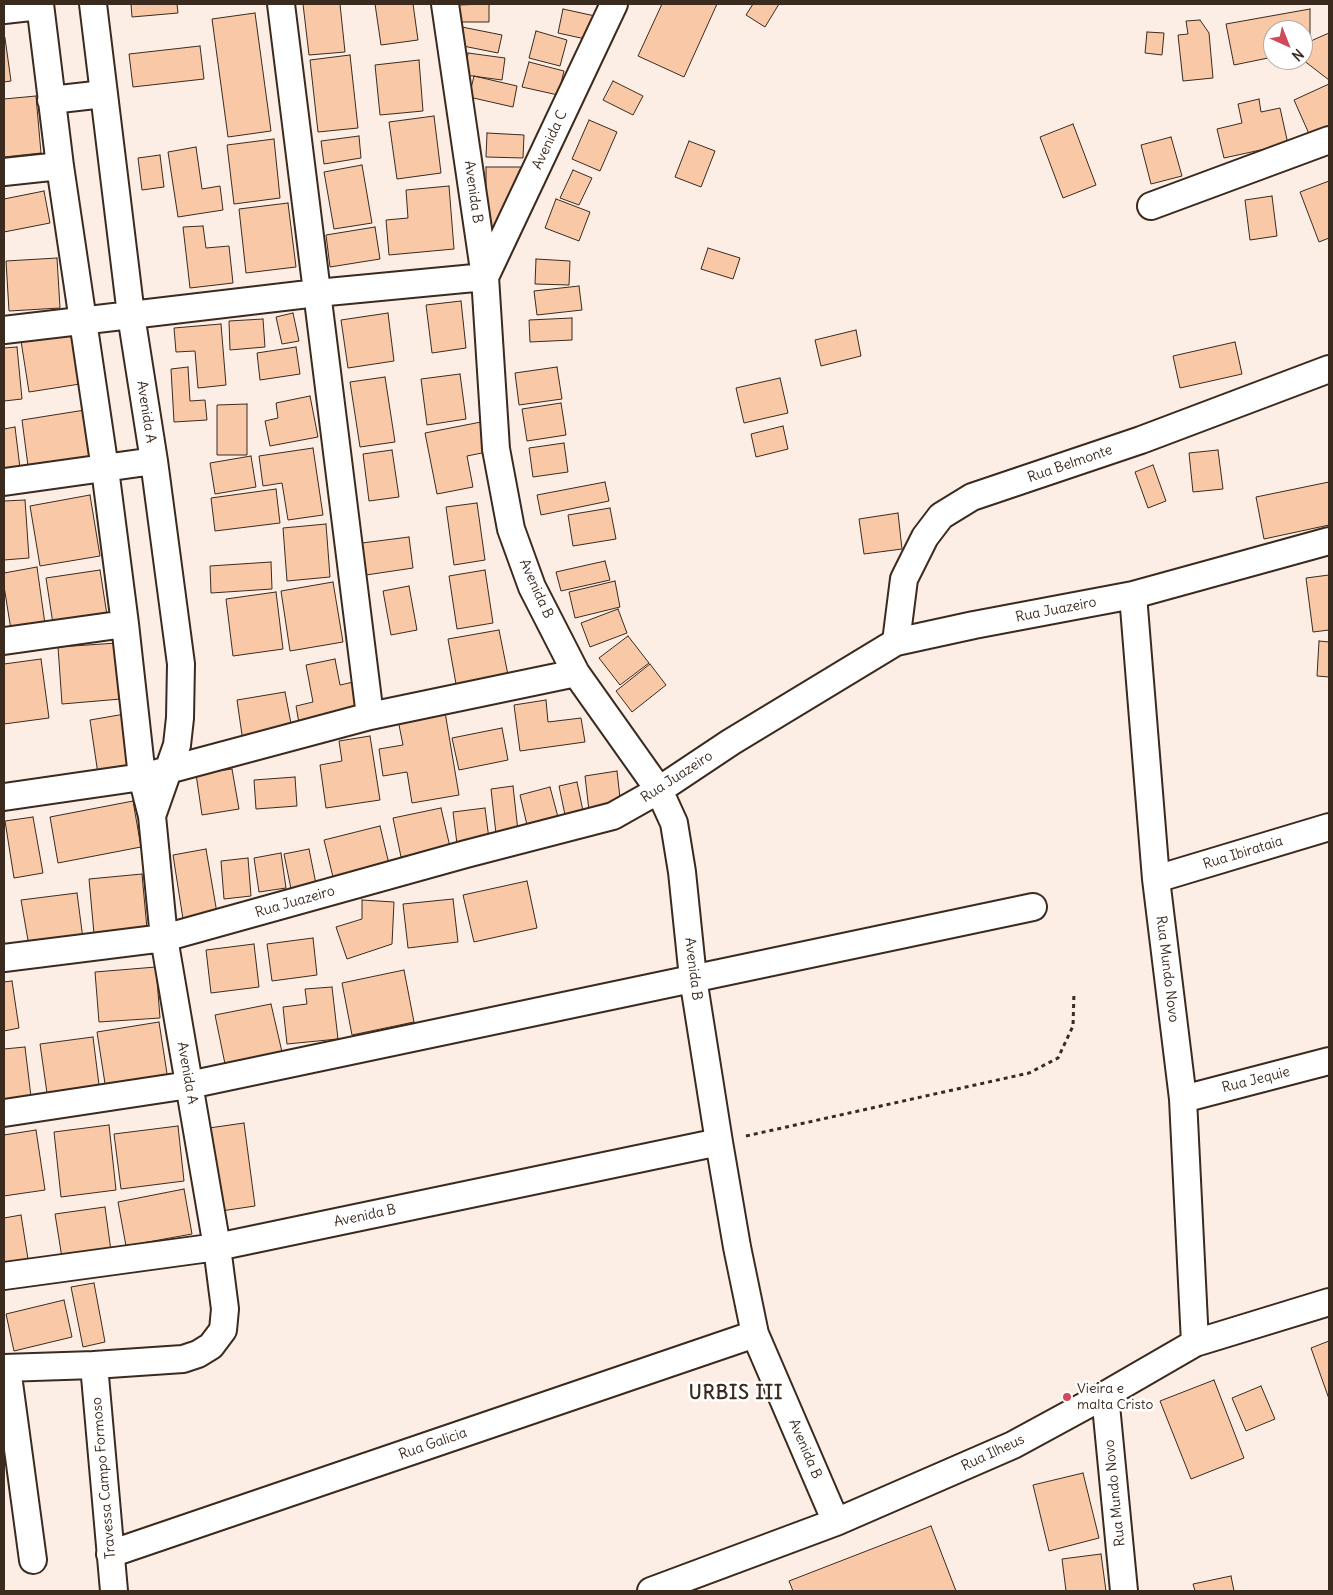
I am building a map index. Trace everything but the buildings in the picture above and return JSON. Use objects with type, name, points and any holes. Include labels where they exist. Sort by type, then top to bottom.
[{"type":"street","name":"Avenida A","points":[[93,4],[131,315],[154,462],[181,664],[180,718],[177,745],[152,816]]},
{"type":"street","points":[[281,4],[370,716]]},
{"type":"street","name":"Avenida B","points":[[445,4],[485,277],[496,449],[511,529],[532,587],[576,673],[658,790],[674,823],[682,872],[693,978],[737,1247],[755,1334],[836,1522]]},
{"type":"street","name":"Avenida C","points":[[485,277],[614,4]]},
{"type":"street","name":"Avenida A","points":[[40,5],[60,166],[105,469],[142,777],[152,816],[164,938],[217,1247],[225,1309],[223,1330],[212,1346],[198,1354],[183,1359],[94,1365]]},
{"type":"street","points":[[4,10],[40,5]]},
{"type":"street","points":[[52,100],[104,94]]},
{"type":"street","points":[[1151,206],[1329,140]]},
{"type":"street","points":[[4,172],[60,166]]},
{"type":"street","points":[[4,330],[317,293],[485,277]]},
{"type":"street","name":"Rua Belmonte","points":[[896,642],[904,579],[925,538],[942,516],[972,497],[1141,440],[1329,369]]},
{"type":"street","points":[[4,482],[154,462]]},
{"type":"street","name":"Rua Juazeiro","points":[[4,958],[164,938],[466,854],[613,816],[896,642],[974,625],[1133,595],[1329,541]]},
{"type":"street","name":"Rua Mundo Novo","points":[[1133,595],[1156,879],[1184,1099],[1195,1343]]},
{"type":"street","points":[[4,641],[125,624]]},
{"type":"street","points":[[4,797],[142,777],[370,716],[576,673]]},
{"type":"street","name":"Rua Ibirataia","points":[[1156,879],[1329,827]]},
{"type":"street","points":[[4,1113],[189,1085],[1033,907]]},
{"type":"street","name":"Rua Jequie","points":[[1184,1099],[1329,1061]]},
{"type":"street","name":"Avenida B","points":[[4,1276],[217,1247],[719,1142]]},
{"type":"street","name":"Rua Ilheus","points":[[651,1591],[836,1522],[1013,1445],[1195,1343],[1329,1302]]},
{"type":"street","name":"Rua Galicia","points":[[110,1554],[755,1334]]},
{"type":"street","points":[[33,1560],[5,1368],[94,1365]]},
{"type":"street","name":"Travessa Campo Formoso","points":[[94,1365],[114,1591]]},
{"type":"street","name":"Rua Mundo Novo","points":[[1105,1395],[1124,1591]]},
{"type":"path","points":[[719,1142],[1028,1073],[1058,1058],[1073,1026],[1074,992]]},
{"type":"place","name":"Vieira e malta Cristo","points":[[1067,1397]]},
{"type":"district","name":"URBIS III","points":[[736,1394]]}]
